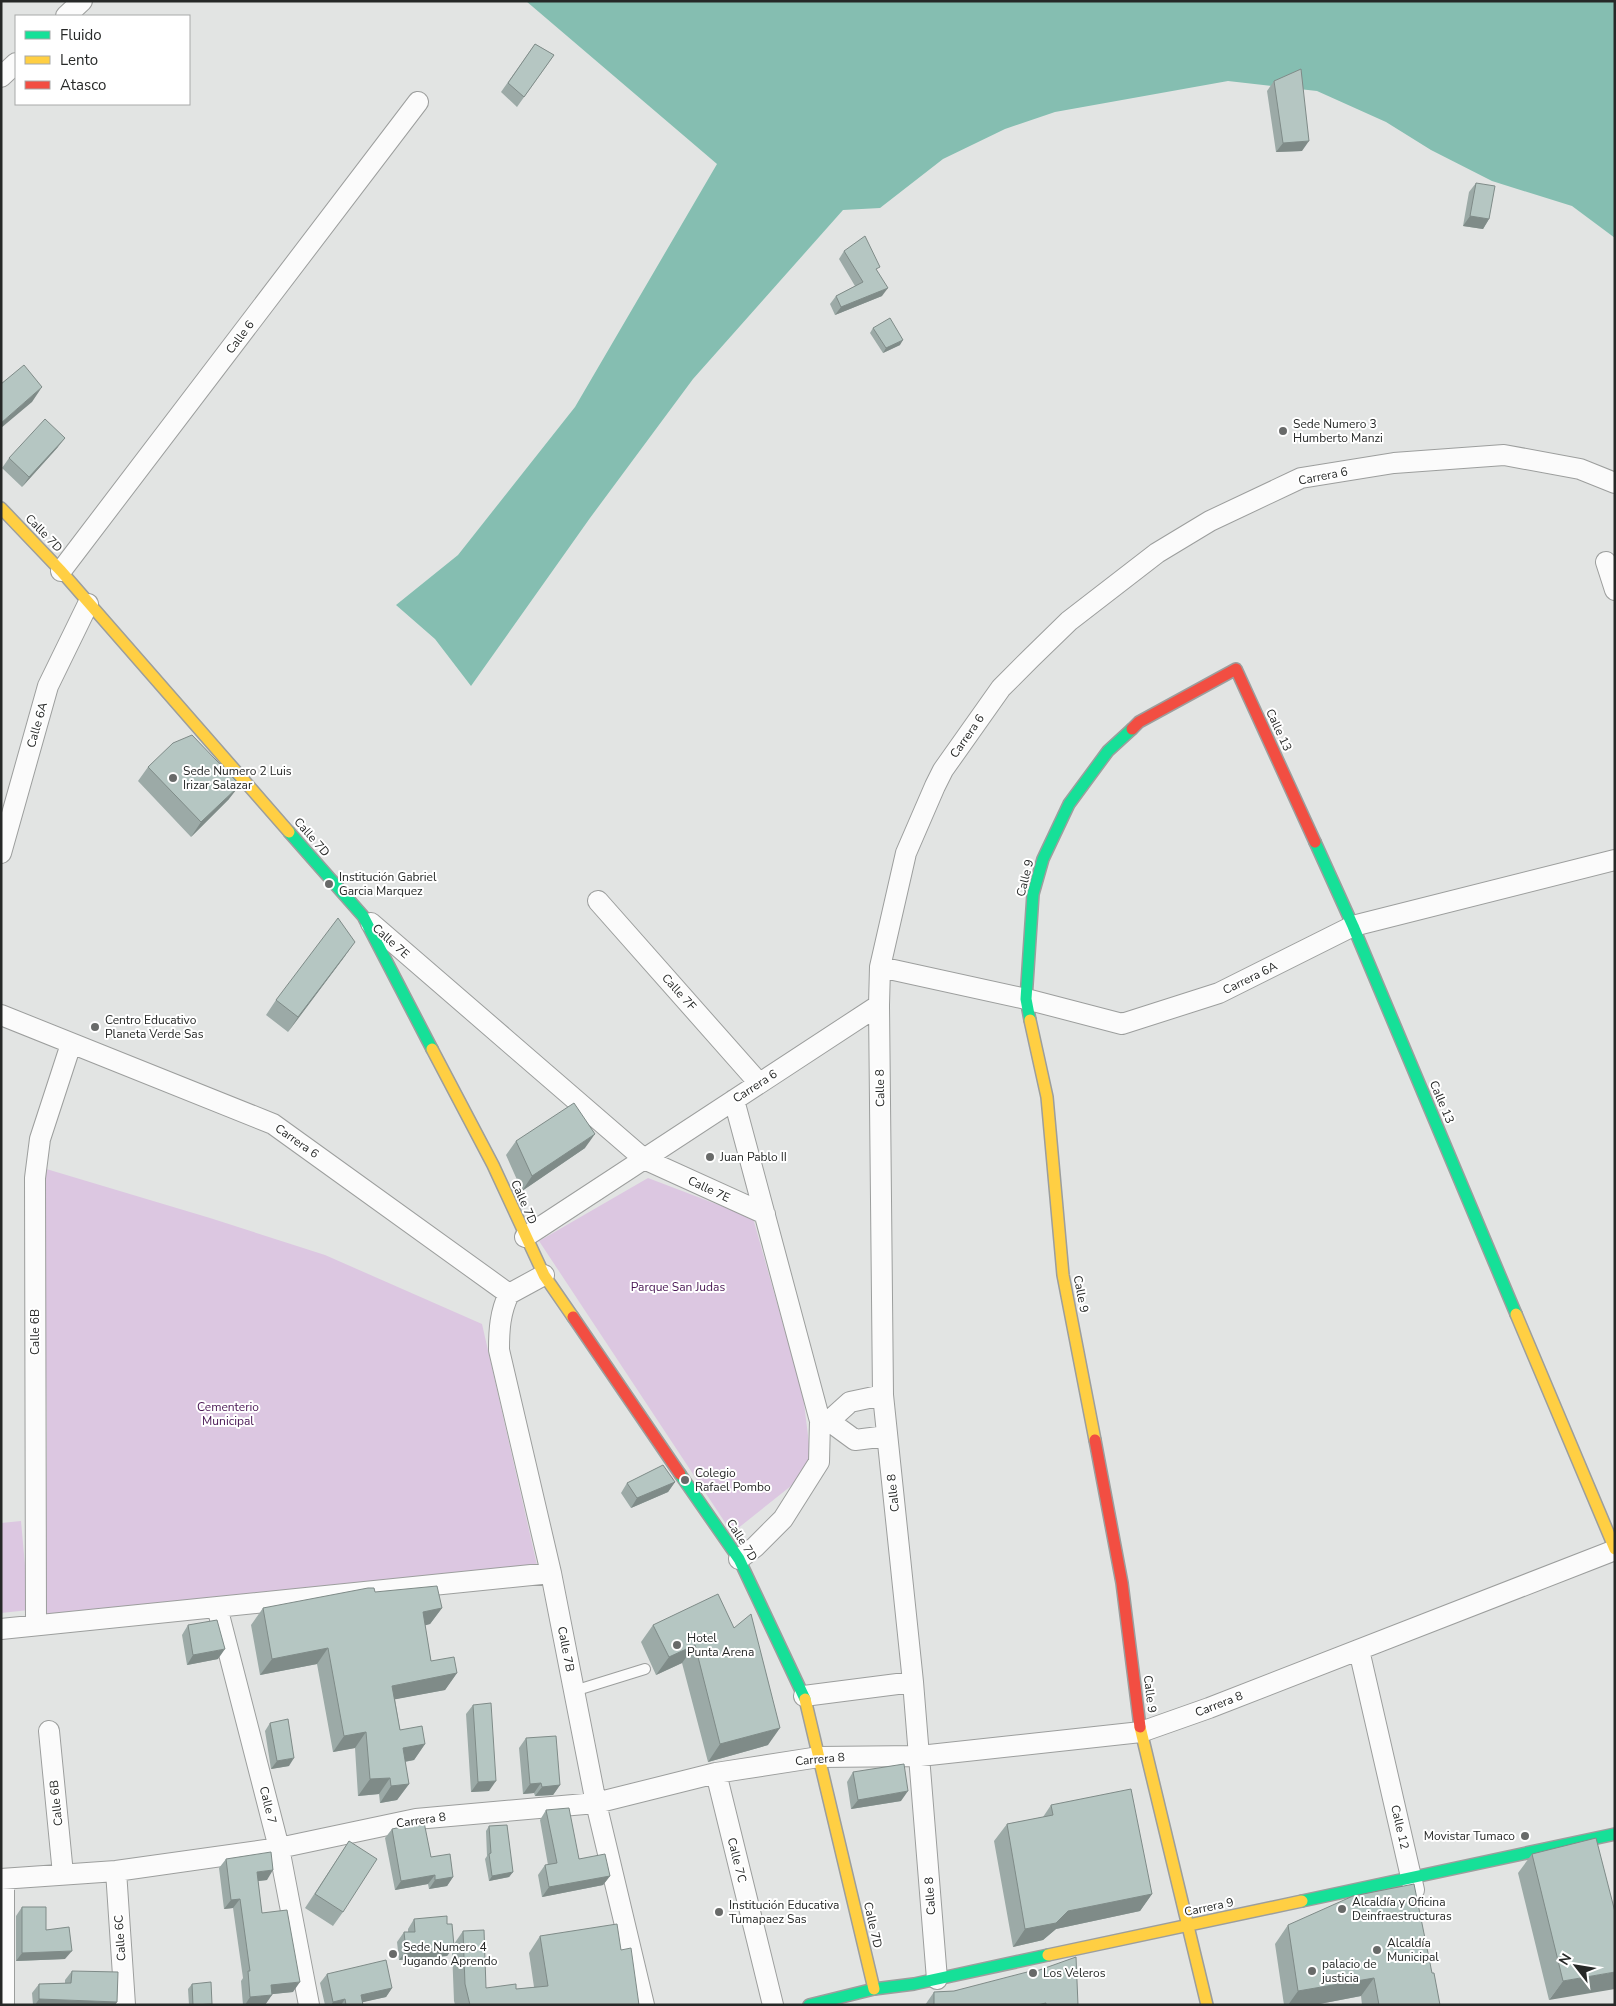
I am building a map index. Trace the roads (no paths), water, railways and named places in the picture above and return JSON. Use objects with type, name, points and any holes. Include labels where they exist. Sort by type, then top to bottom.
[{"type":"main road","name":"Calle 7D","points":[[1,508],[61,571],[363,916],[493,1165],[544,1275],[740,1559],[804,1696],[874,1989]]},
{"type":"main road","name":"Calle 13","points":[[1236,668],[1353,926],[1615,1549]]},
{"type":"main road","name":"Calle 9","points":[[1207,2005],[1186,1926],[1141,1732],[1122,1583],[1063,1275],[1047,1097],[1026,999],[1033,894],[1043,859],[1069,804],[1108,751],[1139,722],[1236,668]]},
{"type":"main road","name":"Carrera 9","points":[[810,2005],[874,1989],[914,1984],[1615,1834]]},
{"type":"main road","points":[[911,1998],[914,1984]]},
{"type":"street","points":[[67,15],[82,1]]},
{"type":"street","points":[[1,76],[15,63]]},
{"type":"street","name":"Calle 6","points":[[61,571],[418,102]]},
{"type":"street","name":"Carrera 6","points":[[525,1237],[879,1005],[880,966],[906,853],[943,770],[1001,688],[1069,621],[1157,553],[1210,521],[1301,478],[1394,463],[1504,455],[1580,469],[1615,483]]},
{"type":"street","points":[[1606,562],[1615,590]]},
{"type":"street","name":"Calle 6A","points":[[1,853],[48,686],[88,604]]},
{"type":"street","name":"Carrera 6A","points":[[880,966],[1026,999],[1122,1024],[1219,993],[1353,926],[1615,860]]},
{"type":"street","name":"Calle 7F","points":[[598,901],[759,1083]]},
{"type":"street","name":"Calle 7E","points":[[363,916],[430,976],[644,1159],[765,1214]]},
{"type":"street","name":"Calle 8","points":[[879,1005],[882,1395],[920,1756],[937,1978]]},
{"type":"street","name":"Carrera 6","points":[[1,1015],[273,1124],[510,1294]]},
{"type":"street","name":"Calle 6B","points":[[36,1625],[34,1178],[40,1139],[71,1044]]},
{"type":"street","points":[[734,1100],[824,1421],[819,1462],[783,1519],[740,1559]]},
{"type":"street","points":[[510,1294],[544,1275]]},
{"type":"street","name":"Calle 7B","points":[[510,1294],[503,1306],[499,1326],[499,1350],[551,1573],[596,1803],[644,2005]]},
{"type":"street","points":[[824,1421],[850,1402],[882,1395]]},
{"type":"street","points":[[824,1421],[855,1440],[886,1436]]},
{"type":"street","name":"Carrera 8","points":[[2,1879],[116,1871],[279,1848],[416,1819],[596,1803],[716,1773],[818,1757],[920,1756],[1141,1732],[1209,1708],[1615,1549]]},
{"type":"street","points":[[1,1629],[551,1573]]},
{"type":"street","name":"Calle 7","points":[[217,1607],[279,1848],[309,2005]]},
{"type":"street","name":"Calle 12","points":[[1359,1650],[1417,1907]]},
{"type":"street","points":[[804,1696],[913,1682]]},
{"type":"street","name":"Calle 6B","points":[[49,1731],[63,1874]]},
{"type":"street","name":"Calle 7C","points":[[716,1773],[773,2005]]},
{"type":"street","name":"Calle 6C","points":[[116,1871],[125,2005]]},
{"type":"street","points":[[2,1879],[4,2005]]},
{"type":"lane","points":[[574,1691],[645,1669]]},
{"type":"place","name":"Sede Numero 3 Humberto Manzi","points":[[1283,431]]},
{"type":"place","name":"Sede Numero 2 Luis Irizar Salazar","points":[[173,778]]},
{"type":"place","name":"Institución Gabriel Garcia Marquez","points":[[329,884]]},
{"type":"place","name":"Centro Educativo Planeta Verde Sas","points":[[95,1027]]},
{"type":"place","name":"Juan Pablo II","points":[[710,1157]]},
{"type":"place","name":"Colegio Rafael Pombo","points":[[685,1480]]},
{"type":"place","name":"Hotel Punta Arena","points":[[677,1645]]},
{"type":"place","name":"Movistar Tumaco","points":[[1525,1836]]},
{"type":"place","name":"Alcaldía y Oficina Deinfraestructuras","points":[[1342,1909]]},
{"type":"place","name":"Institución Educativa Tumapaez Sas","points":[[719,1912]]},
{"type":"place","name":"Alcaldía Municipal","points":[[1377,1950]]},
{"type":"place","name":"Sede Numero 4 Jugando Aprendo","points":[[393,1954]]},
{"type":"place","name":"palacio de justicia","points":[[1312,1971]]},
{"type":"place","name":"Los Veleros","points":[[1033,1973]]},
{"type":"park label","name":"Parque San Judas","points":[[678,1287]]},
{"type":"park label","name":"Cementerio Municipal","points":[[228,1414]]}]
